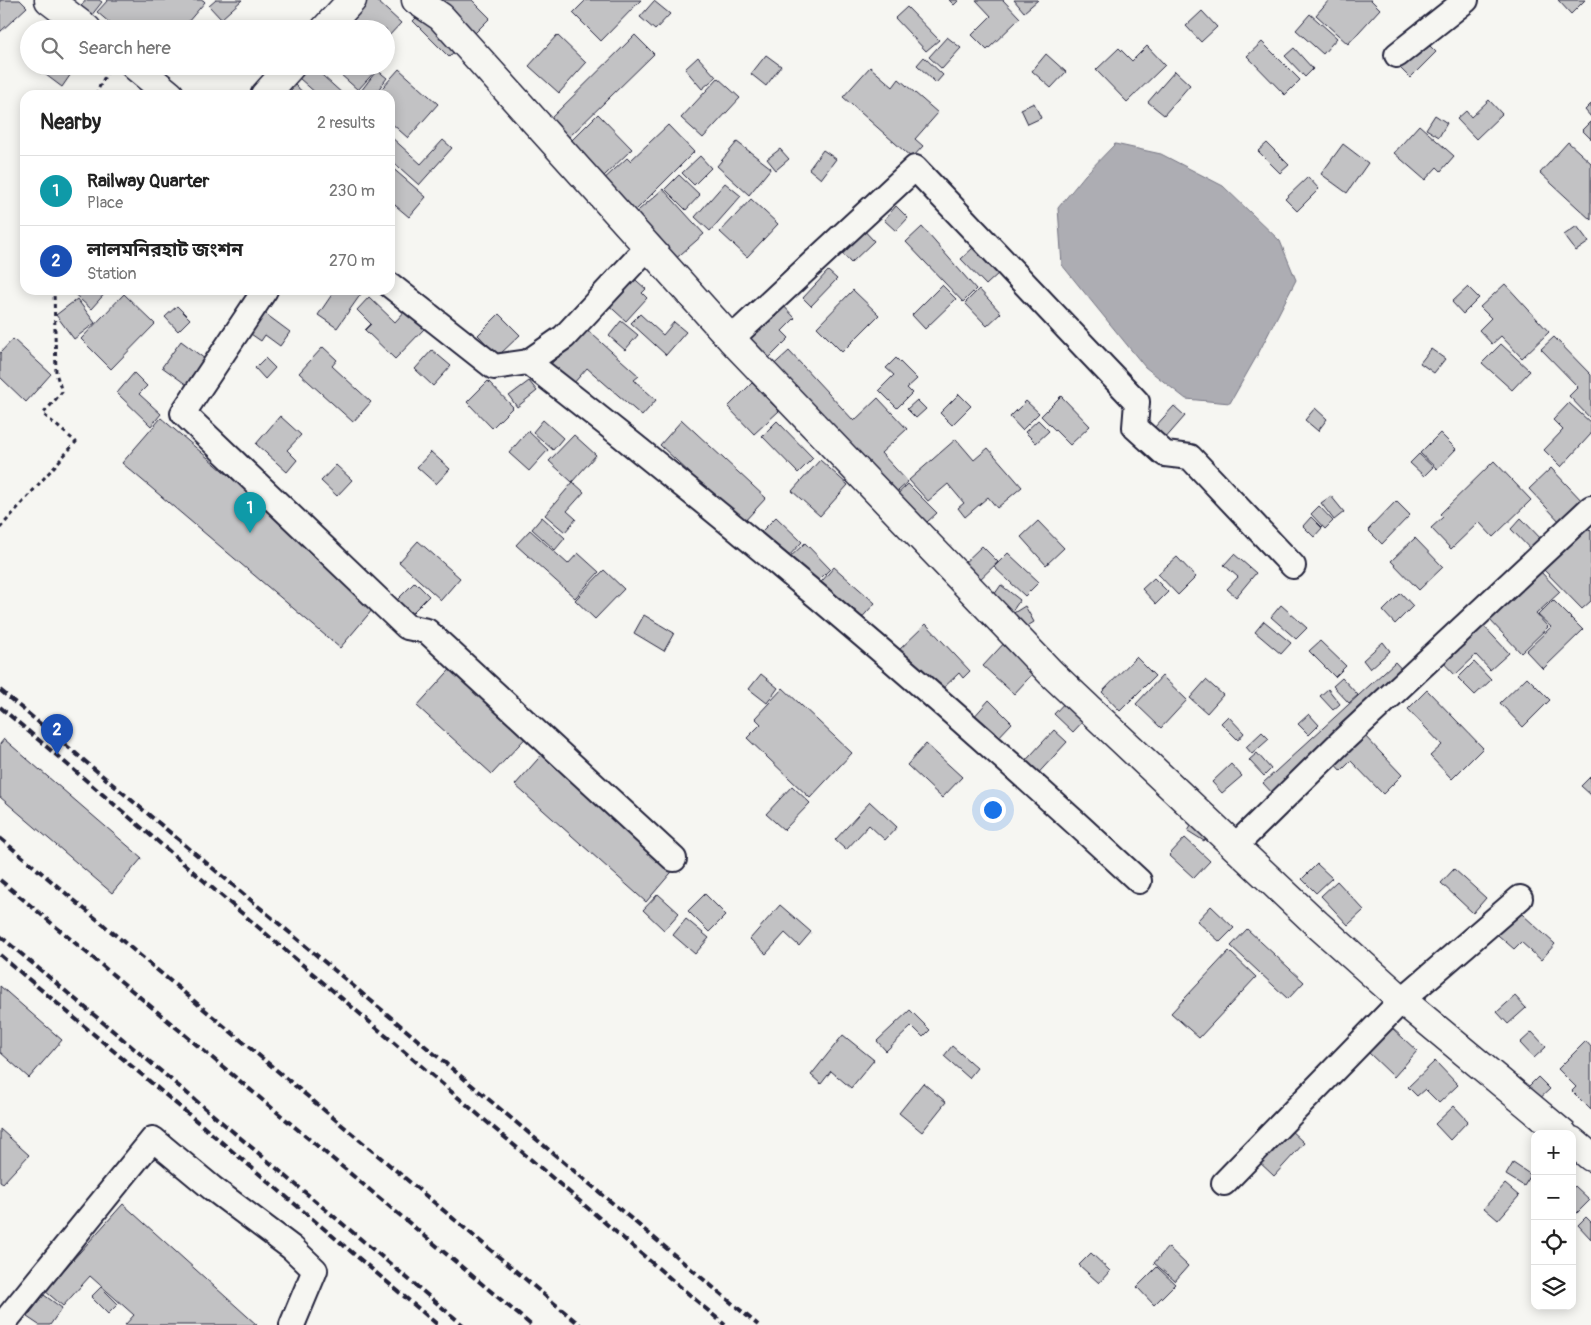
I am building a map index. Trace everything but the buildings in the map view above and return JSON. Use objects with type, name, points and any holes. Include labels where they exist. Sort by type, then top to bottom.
[{"type":"main road","points":[[49,0],[75,20]]},
{"type":"main road","points":[[333,20],[352,0]]},
{"type":"main road","points":[[416,0],[441,17],[731,339],[1051,673],[1234,846],[1402,1000],[1558,1130]]},
{"type":"main road","points":[[146,75],[164,90]]},
{"type":"main road","points":[[269,90],[283,75]]},
{"type":"main road","points":[[1576,1144],[1591,1157]]},
{"type":"street","points":[[1397,54],[1466,0]]},
{"type":"street","points":[[731,339],[915,168],[1137,402],[1135,427],[1165,454],[1190,457],[1294,566]]},
{"type":"street","points":[[395,289],[494,367],[528,362],[564,337],[649,246]]},
{"type":"street","points":[[262,295],[182,413],[407,626],[427,631],[674,859]]},
{"type":"street","points":[[528,362],[654,460],[817,596],[942,703],[1139,881]]},
{"type":"street","points":[[1234,846],[1342,741],[1591,508]]},
{"type":"street","points":[[1224,1183],[1402,1000],[1520,898]]},
{"type":"street","points":[[2,1325],[153,1139],[212,1188],[292,1248],[315,1270],[292,1325]]},
{"type":"path","points":[[98,90],[105,75]]},
{"type":"path","points":[[0,528],[76,442],[43,414],[62,392],[56,373],[54,295]]},
{"type":"shaded area","points":[[1115,144],[1161,154],[1223,186],[1280,241],[1296,280],[1258,354],[1230,403],[1186,399],[1145,367],[1062,265],[1058,208],[1085,175]]},
{"type":"railway","points":[[0,690],[758,1325]]},
{"type":"railway","points":[[0,707],[725,1325]]},
{"type":"railway","points":[[0,838],[580,1325]]},
{"type":"railway","points":[[0,880],[531,1325]]},
{"type":"railway","points":[[0,936],[463,1325]]},
{"type":"railway","points":[[0,955],[438,1325]]},
{"type":"place","name":"Railway Quarter","points":[[250,533]]},
{"type":"place","name":"লালমনিরহাট জংশন","points":[[57,755]]}]
